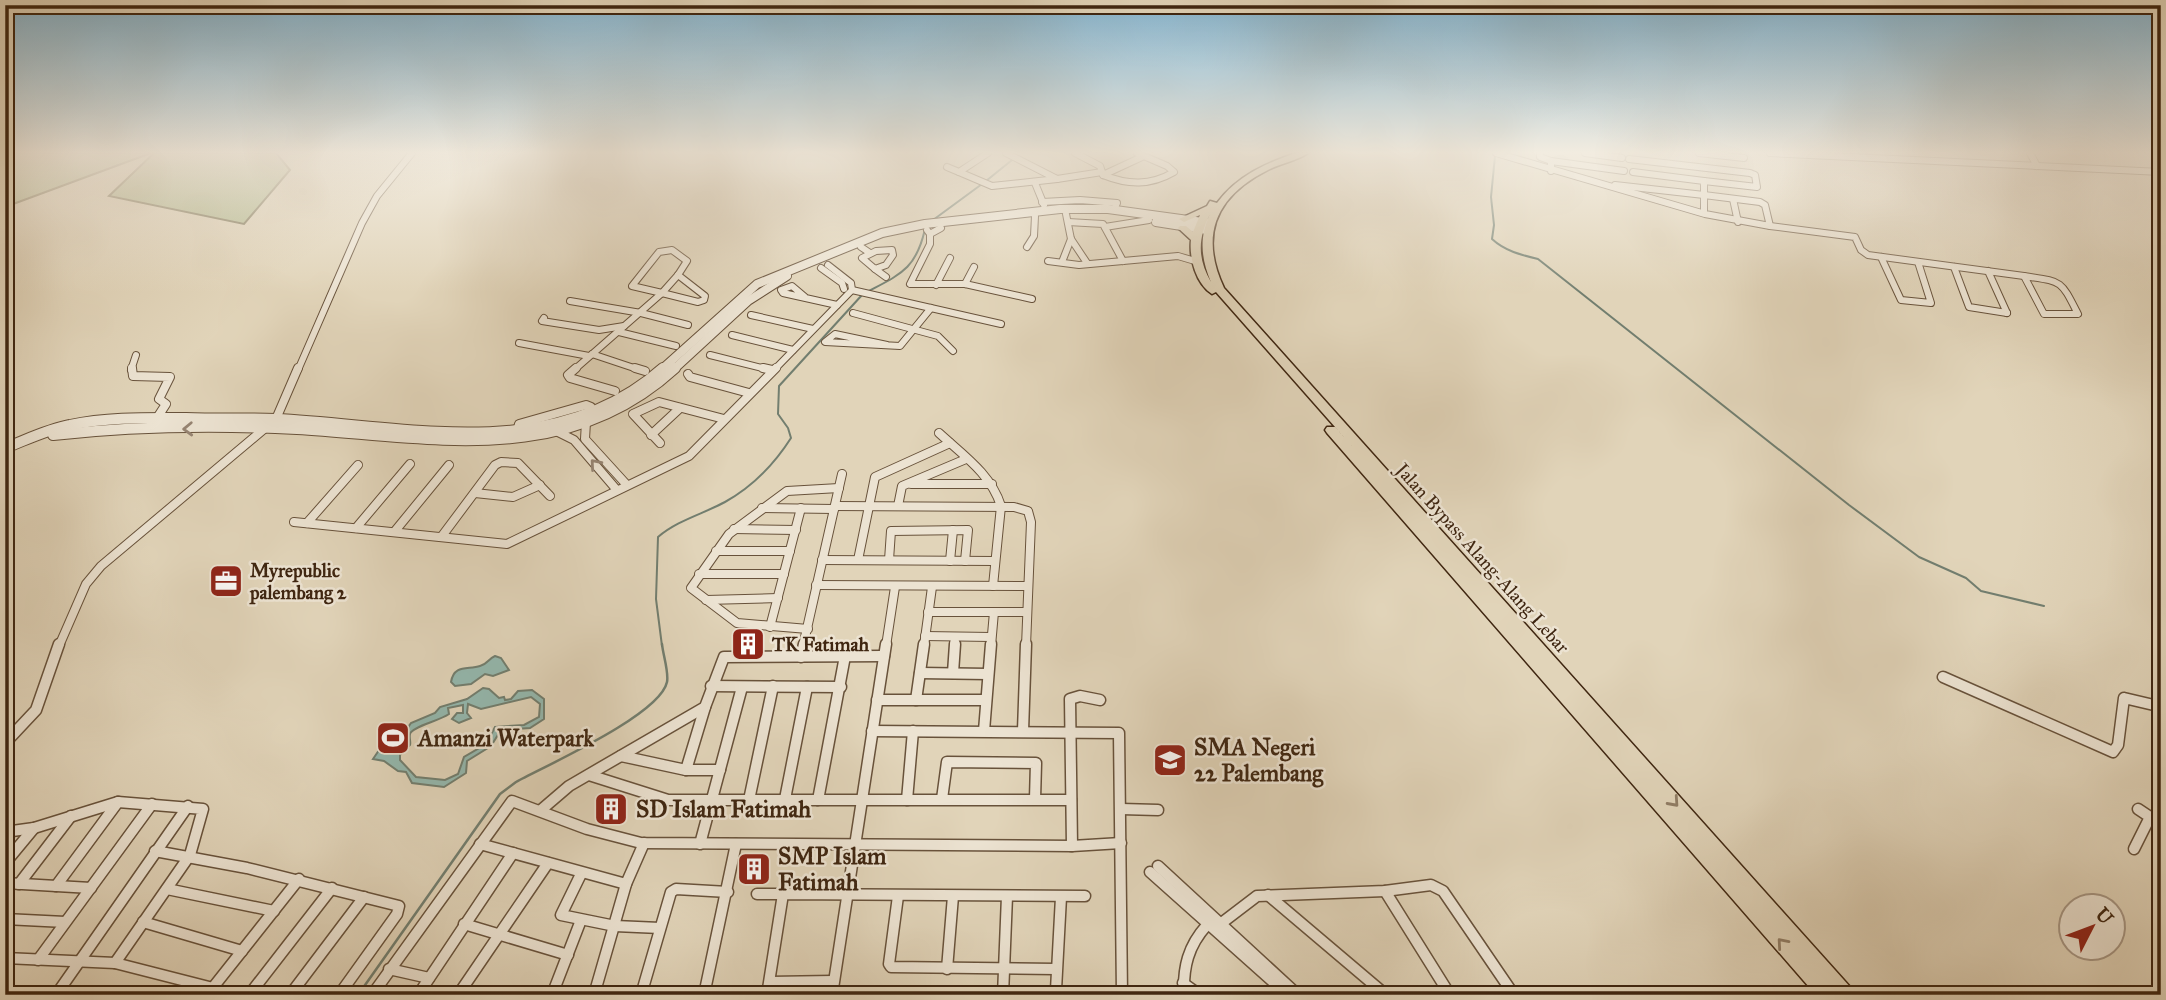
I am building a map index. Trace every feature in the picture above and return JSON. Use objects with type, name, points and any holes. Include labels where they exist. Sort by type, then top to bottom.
[{"type":"highway","name":"Jalan Bypass Alang-Alang Lebar","points":[[1217,200],[1210,207],[1195,261],[1201,276],[1225,309],[1646,780],[1846,995]]},
{"type":"highway","points":[[1181,223],[1203,228],[1225,200]]},
{"type":"highway","points":[[1181,223],[1210,207]]},
{"type":"highway","name":"Jalan Bypass Alang-Alang Lebar","points":[[1203,228],[1206,263],[1228,302],[1646,780],[1828,995]]},
{"type":"street","points":[[5,743],[36,710],[66,625],[86,584],[141,531],[276,419],[362,223],[375,200]]},
{"type":"street","points":[[1041,200],[1043,204],[1065,215],[1101,222],[1123,261]]},
{"type":"street","points":[[1027,247],[1034,236],[1035,214],[1043,204],[1069,200]]},
{"type":"street","points":[[1097,200],[1118,203],[1114,210]]},
{"type":"street","points":[[1655,200],[1738,222],[1855,237],[1863,253],[1881,257],[2024,276],[2060,282],[2078,314],[2044,314],[2024,276]]},
{"type":"street","points":[[1704,200],[1704,213]]},
{"type":"street","points":[[1733,200],[1738,222]]},
{"type":"street","points":[[1737,200],[1765,205],[1770,226]]},
{"type":"street","points":[[1065,215],[1114,210],[1203,228]]},
{"type":"street","points":[[568,436],[631,402],[666,377],[748,300],[779,280],[868,249],[892,236],[943,225],[1035,214],[1107,213],[1181,223]]},
{"type":"street","points":[[1065,215],[1071,239],[1087,263]]},
{"type":"street","points":[[1105,227],[1149,220]]},
{"type":"street","points":[[925,230],[930,243],[910,282],[914,286],[965,284],[1032,299]]},
{"type":"street","points":[[5,448],[44,432],[79,422],[157,418],[276,419],[433,432],[517,432],[591,413],[636,389],[655,375],[674,351],[687,346],[740,297],[771,277],[882,233],[925,230]]},
{"type":"street","points":[[1062,262],[1071,239]]},
{"type":"street","points":[[868,249],[890,249],[893,255],[886,265],[874,270]]},
{"type":"street","points":[[868,249],[862,258],[886,277]]},
{"type":"street","points":[[615,391],[570,378],[568,374],[641,313],[662,293],[678,275],[687,261],[672,250],[659,253],[632,285],[662,293],[704,300],[705,296],[678,275]]},
{"type":"street","points":[[1048,261],[1087,263],[1170,256],[1195,261]]},
{"type":"street","points":[[1881,257],[1898,297],[1906,302],[1927,304],[1932,301],[1919,262]]},
{"type":"street","points":[[936,285],[950,258]]},
{"type":"street","points":[[822,265],[852,288],[1001,324]]},
{"type":"street","points":[[965,284],[974,267]]},
{"type":"street","points":[[1954,267],[1969,307],[2007,313],[1988,271]]},
{"type":"street","points":[[294,522],[507,544],[626,484],[689,456],[852,288]]},
{"type":"street","points":[[805,297],[837,305]]},
{"type":"street","points":[[570,301],[641,313],[688,325]]},
{"type":"street","points":[[887,345],[835,334],[825,342],[900,346],[930,308]]},
{"type":"street","points":[[853,313],[939,336],[953,351]]},
{"type":"street","points":[[751,315],[813,329]]},
{"type":"street","points":[[544,318],[541,321],[600,330],[614,326],[619,331],[674,351]]},
{"type":"street","points":[[600,330],[608,342]]},
{"type":"street","points":[[732,335],[793,350]]},
{"type":"street","points":[[519,343],[590,355],[645,371]]},
{"type":"street","points":[[136,355],[131,370],[133,376],[170,377],[159,399],[166,404],[157,418]]},
{"type":"street","points":[[710,355],[772,370]]},
{"type":"street","points":[[688,374],[690,377],[749,393]]},
{"type":"street","points":[[655,375],[666,377]]},
{"type":"street","points":[[660,443],[633,414],[659,402],[724,419]]},
{"type":"street","points":[[651,435],[680,408]]},
{"type":"street","points":[[5,455],[50,436],[72,432],[267,429],[479,442],[585,426]]},
{"type":"street","points":[[585,426],[586,439],[626,484]]},
{"type":"street","points":[[558,432],[568,436],[616,489]]},
{"type":"street","points":[[939,433],[992,484],[999,496],[1001,506],[993,586]]},
{"type":"street","points":[[858,560],[877,475],[950,443]]},
{"type":"street","points":[[898,506],[902,486],[966,459]]},
{"type":"street","points":[[442,536],[495,465],[501,462],[518,463],[550,496]]},
{"type":"street","points":[[356,528],[410,464]]},
{"type":"street","points":[[307,523],[358,465]]},
{"type":"street","points":[[396,531],[449,465]]},
{"type":"street","points":[[801,657],[842,474]]},
{"type":"street","points":[[907,484],[992,484]]},
{"type":"street","points":[[475,493],[513,497],[540,485]]},
{"type":"street","points":[[808,628],[737,623],[691,588],[734,529],[762,508],[792,489],[839,488]]},
{"type":"street","points":[[762,508],[1023,508],[1030,515],[1023,731]]},
{"type":"street","points":[[770,627],[801,508]]},
{"type":"street","points":[[734,529],[796,530]]},
{"type":"street","points":[[950,561],[953,530]]},
{"type":"street","points":[[888,560],[891,531],[968,530],[965,561]]},
{"type":"street","points":[[716,551],[790,551]]},
{"type":"street","points":[[822,560],[995,561]]},
{"type":"street","points":[[699,574],[784,574]]},
{"type":"street","points":[[817,585],[1028,586]]},
{"type":"street","points":[[916,700],[932,586]]},
{"type":"street","points":[[832,995],[832,981],[895,587]]},
{"type":"street","points":[[706,600],[778,598]]},
{"type":"street","points":[[928,612],[1027,612]]},
{"type":"street","points":[[984,731],[993,612]]},
{"type":"street","points":[[925,636],[991,637]]},
{"type":"street","points":[[953,673],[955,636]]},
{"type":"street","points":[[818,800],[845,656]]},
{"type":"street","points":[[687,770],[711,686],[724,657],[884,656]]},
{"type":"street","points":[[920,673],[988,674]]},
{"type":"street","points":[[1943,677],[2113,752],[2118,746],[2124,698],[2129,697],[2158,706],[2161,696]]},
{"type":"street","points":[[711,686],[841,687]]},
{"type":"street","points":[[749,800],[773,686]]},
{"type":"street","points":[[701,844],[742,687]]},
{"type":"street","points":[[785,799],[807,687]]},
{"type":"street","points":[[1072,846],[1070,698],[1080,696],[1100,700]]},
{"type":"street","points":[[877,700],[986,700]]},
{"type":"street","points":[[541,810],[569,786],[705,707]]},
{"type":"street","points":[[872,731],[1119,733],[1122,995]]},
{"type":"street","points":[[907,800],[913,731]]},
{"type":"street","points":[[621,755],[687,770],[720,771]]},
{"type":"street","points":[[942,800],[944,764],[947,762],[1036,763],[1035,799]]},
{"type":"street","points":[[589,775],[668,800],[1071,800]]},
{"type":"street","points":[[372,995],[509,803],[515,801],[587,829],[644,843],[855,842],[1072,846],[1121,843]]},
{"type":"street","points":[[55,886],[118,802]]},
{"type":"street","points":[[5,832],[34,828],[118,802],[188,806],[204,810],[190,855],[115,963]]},
{"type":"street","points":[[37,960],[152,804]]},
{"type":"street","points":[[56,995],[188,806]]},
{"type":"street","points":[[1121,809],[1158,810]]},
{"type":"street","points":[[2138,809],[2161,823]]},
{"type":"street","points":[[19,884],[71,816]]},
{"type":"street","points":[[2134,849],[2150,817]]},
{"type":"street","points":[[5,863],[34,828]]},
{"type":"street","points":[[594,995],[626,884],[644,843]]},
{"type":"street","points":[[480,844],[581,874],[626,884]]},
{"type":"street","points":[[704,995],[728,892],[736,844]]},
{"type":"street","points":[[155,851],[190,855],[299,879],[400,909],[339,995]]},
{"type":"street","points":[[418,995],[513,853]]},
{"type":"street","points":[[458,995],[548,863]]},
{"type":"street","points":[[1154,869],[1287,995]]},
{"type":"street","points":[[581,874],[560,913],[615,926],[660,928]]},
{"type":"street","points":[[5,958],[115,963],[210,991],[299,879]]},
{"type":"street","points":[[5,883],[91,888]]},
{"type":"street","points":[[1200,995],[1183,989],[1187,953],[1213,925],[1250,899],[1268,895],[1385,891],[1431,885],[1443,891],[1514,995]]},
{"type":"street","points":[[250,995],[332,888]]},
{"type":"street","points":[[167,889],[274,911]]},
{"type":"street","points":[[641,995],[673,890],[728,892]]},
{"type":"street","points":[[1385,891],[1450,995]]},
{"type":"street","points":[[757,894],[1085,896]]},
{"type":"street","points":[[783,894],[769,989],[832,981]]},
{"type":"street","points":[[1268,895],[1385,995]]},
{"type":"street","points":[[898,896],[889,964],[891,967],[1056,968]]},
{"type":"street","points":[[947,969],[953,896]]},
{"type":"street","points":[[290,995],[364,897]]},
{"type":"street","points":[[1003,995],[1007,897]]},
{"type":"street","points":[[1056,990],[1061,897]]},
{"type":"street","points":[[5,919],[65,922]]},
{"type":"street","points":[[552,995],[582,919]]},
{"type":"street","points":[[144,922],[243,951]]},
{"type":"street","points":[[464,925],[568,955]]},
{"type":"street","points":[[1213,925],[1298,995]]},
{"type":"street","points":[[389,969],[429,978]]},
{"type":"green space","points":[[5,200],[25,200],[5,207]]},
{"type":"green space","points":[[127,200],[265,200],[244,224]]},
{"type":"water","name":"Amanzi Waterpark","points":[[495,656],[501,658],[509,670],[493,676],[485,674],[471,684],[455,686],[451,682],[458,670],[483,665]]},
{"type":"water","name":"Amanzi Waterpark","points":[[483,688],[489,689],[499,698],[504,697],[505,700],[511,699],[518,691],[532,690],[544,699],[544,719],[530,728],[501,730],[491,746],[467,761],[466,773],[444,787],[412,783],[406,772],[398,771],[384,761],[373,759],[390,734],[404,733],[411,723],[435,713],[440,707],[467,699]],"holes":[[[531,697],[540,704],[539,717],[524,725],[495,727],[486,744],[464,757],[458,774],[445,780],[416,777],[400,760],[400,755],[410,745],[412,731],[449,714],[448,708],[463,705],[463,713],[457,713],[452,719],[459,723],[471,718],[467,713],[468,704],[481,709]]]},
{"type":"waterway","points":[[933,220],[961,200]]},
{"type":"waterway","points":[[1491,200],[1494,225],[1492,239],[1502,247],[1538,259],[1849,505],[1919,557],[1966,578],[1981,591],[2044,606]]},
{"type":"waterway","points":[[867,292],[898,275],[912,262],[925,229]]},
{"type":"waterway","points":[[662,646],[656,599],[658,537],[674,526],[735,496],[754,482],[778,456],[791,438],[788,428],[778,414],[779,386],[862,295]]},
{"type":"waterway","points":[[358,995],[500,794],[516,782],[624,724],[660,695],[667,682],[662,644]]},
{"type":"place","name":"Myrepublic palembang 2","points":[[226,581]]},
{"type":"place","name":"TK Fatimah","points":[[748,644]]},
{"type":"place","name":"Amanzi Waterpark","points":[[393,738]]},
{"type":"place","name":"SMA Negeri 22 Palembang","points":[[1170,760]]},
{"type":"place","name":"SD Islam Fatimah","points":[[611,809]]},
{"type":"place","name":"SMP Islam Fatimah","points":[[754,869]]}]
